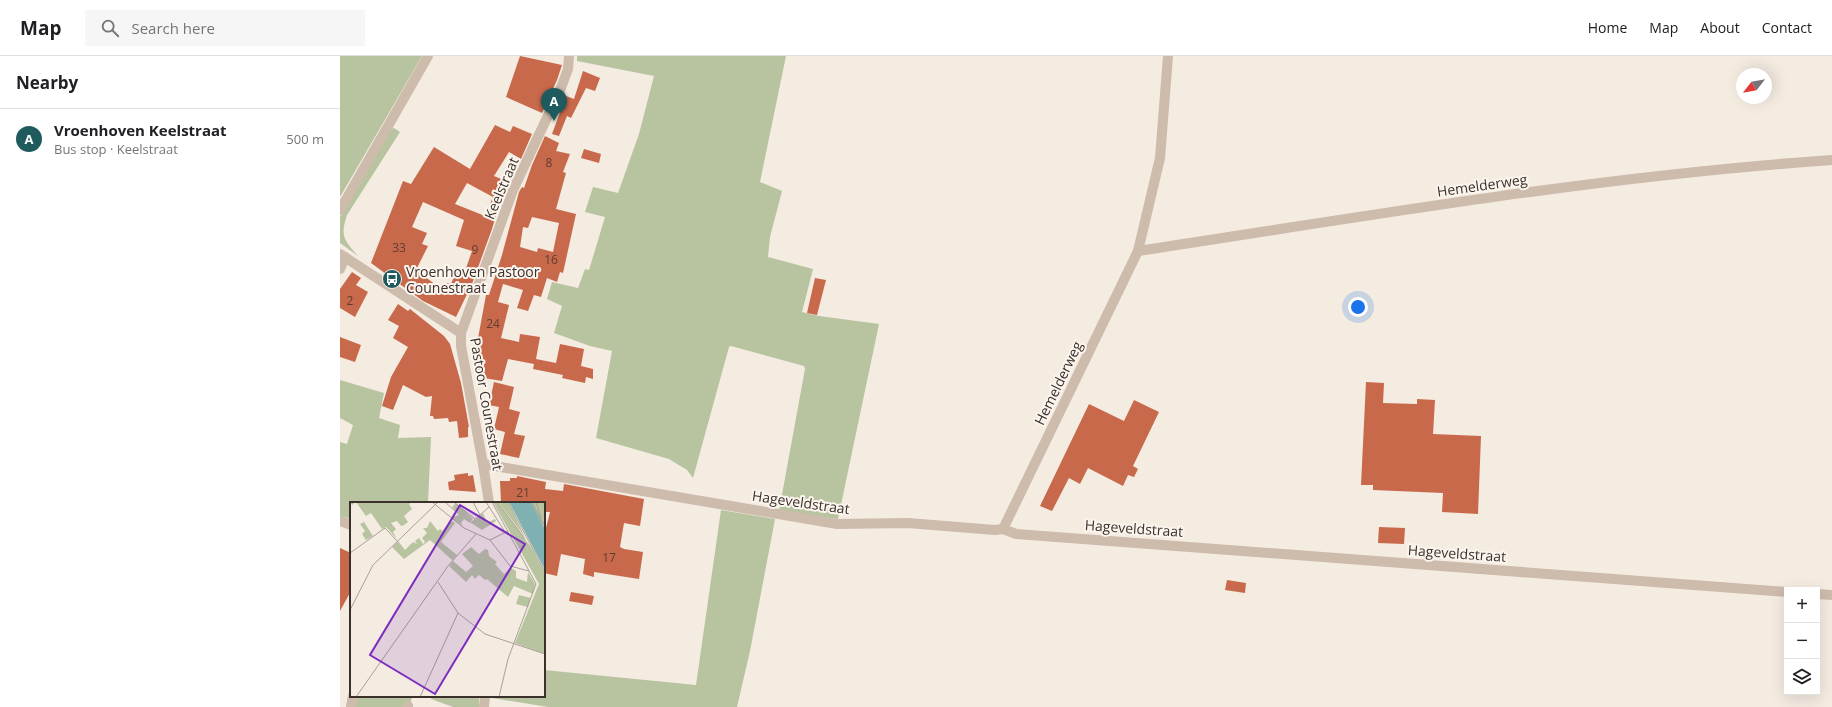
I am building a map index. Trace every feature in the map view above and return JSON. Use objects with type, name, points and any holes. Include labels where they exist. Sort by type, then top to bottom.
[{"type":"street","points":[[340,210],[428,56]]},
{"type":"street","name":"Keelstraat","points":[[461,334],[513,190],[563,82],[568,69],[569,56]]},
{"type":"street","name":"Hemelderweg","points":[[1002,529],[1138,250],[1160,158],[1168,56]]},
{"type":"street","name":"Hemelderweg","points":[[1138,250],[1568,187],[1731,168],[1832,160]]},
{"type":"street","points":[[340,269],[343,255]]},
{"type":"street","name":"Pastoor Counestraat","points":[[343,255],[461,334],[461,346],[489,502]]},
{"type":"street","name":"Hageveldstraat","points":[[483,464],[836,524],[908,523],[995,530],[1002,529],[1016,534],[1784,592]]},
{"type":"street","points":[[340,521],[350,525]]},
{"type":"street","points":[[1820,594],[1832,595]]},
{"type":"street","points":[[351,707],[353,697]]},
{"type":"street","points":[[484,707],[485,697]]},
{"type":"green space","points":[[340,56],[422,56],[340,197]]},
{"type":"green space","points":[[577,56],[786,56],[760,182],[782,191],[770,237],[768,257],[813,269],[802,312],[819,316],[879,324],[838,519],[779,511],[805,369],[804,366],[731,346],[729,347],[693,478],[687,470],[669,459],[596,438],[612,351],[590,346],[554,333],[562,306],[547,299],[552,282],[578,288],[585,269],[589,270],[605,217],[585,212],[593,187],[618,193],[639,134],[654,76],[577,61]]},
{"type":"green space","points":[[394,128],[400,132],[347,215],[345,222],[345,237],[349,246],[358,256],[340,243],[340,217],[391,129]]},
{"type":"green space","points":[[340,380],[384,393],[379,418],[400,425],[398,438],[431,437],[428,502],[350,502],[350,519],[340,516],[340,442],[347,444],[353,425],[340,418]]},
{"type":"green space","points":[[721,510],[775,519],[750,651],[737,707],[548,707],[492,698],[545,697],[545,670],[696,685]]},
{"type":"green space","points":[[358,697],[412,697],[410,707],[355,707]]},
{"type":"green space","points":[[432,697],[479,697],[479,707],[453,707],[431,699]]},
{"type":"building","points":[[520,56],[562,65],[542,113],[506,97]]},
{"type":"building","points":[[583,71],[600,78],[595,91],[586,88],[571,118],[567,116],[559,136],[552,134],[566,96],[574,99]]},
{"type":"building","points":[[495,125],[510,132],[513,126],[532,134],[521,159],[509,152],[494,176],[506,181],[492,229],[472,284],[456,317],[423,301],[371,263],[403,181],[411,184],[434,147],[470,169]],"holes":[[[467,183],[493,197],[485,216],[455,204]],[[423,202],[464,220],[456,246],[472,251],[464,274],[456,272],[451,284],[447,283],[444,291],[416,270],[428,246],[422,244],[427,233],[412,227]]]},
{"type":"building","points":[[545,136],[559,143],[556,151],[570,154],[563,172],[566,173],[556,209],[576,214],[563,273],[560,272],[557,282],[547,278],[541,297],[534,295],[528,311],[517,308],[523,290],[503,284],[498,302],[509,305],[501,338],[519,342],[520,334],[540,337],[536,359],[556,363],[560,344],[584,349],[581,366],[593,369],[593,379],[586,377],[585,383],[562,378],[563,375],[533,369],[534,364],[508,359],[502,381],[484,378],[485,373],[475,371],[474,360],[486,295],[489,295],[502,255],[519,192],[522,187],[524,188]],"holes":[[[532,217],[559,223],[553,252],[538,248],[537,252],[520,247],[523,227],[528,228]]]},
{"type":"building","points":[[584,149],[601,154],[599,163],[581,158]]},
{"type":"building","points":[[352,272],[361,278],[356,285],[368,292],[355,317],[340,308],[340,289]]},
{"type":"building","points":[[815,278],[826,280],[817,315],[807,313]]},
{"type":"building","points":[[398,304],[408,311],[410,309],[444,336],[450,344],[461,383],[469,427],[468,437],[459,438],[457,421],[449,422],[448,418],[434,419],[433,416],[430,416],[432,396],[426,397],[403,385],[393,410],[382,406],[391,377],[408,347],[393,338],[399,326],[388,320]]},
{"type":"building","points":[[340,337],[361,345],[355,362],[340,357]]},
{"type":"building","points":[[494,382],[514,387],[509,409],[520,412],[514,434],[525,436],[519,458],[500,454],[505,432],[494,429],[499,407],[489,405]]},
{"type":"building","points":[[1366,382],[1384,383],[1383,403],[1417,404],[1417,399],[1435,400],[1433,434],[1481,436],[1478,514],[1442,512],[1443,493],[1373,490],[1373,485],[1361,485]]},
{"type":"building","points":[[1134,400],[1159,412],[1133,466],[1138,469],[1134,477],[1128,475],[1123,486],[1088,468],[1080,484],[1069,478],[1052,511],[1040,506],[1089,404],[1124,421]]},
{"type":"building","points":[[468,473],[468,476],[473,475],[476,492],[449,490],[448,482],[455,480],[454,475]]},
{"type":"building","points":[[517,476],[546,482],[545,489],[563,491],[564,484],[644,499],[640,526],[624,523],[620,547],[643,552],[639,579],[594,572],[594,577],[583,574],[585,559],[561,554],[557,576],[545,573],[545,532],[550,512],[545,512],[545,502],[501,502],[500,481],[510,481],[510,478],[517,478]]},
{"type":"building","points":[[1379,527],[1405,528],[1404,544],[1378,543]]},
{"type":"building","points":[[340,548],[350,553],[350,593],[340,611]]},
{"type":"building","points":[[1227,580],[1246,583],[1245,593],[1225,590]]},
{"type":"building","points":[[571,592],[594,596],[592,605],[569,601]]},
{"type":"place","name":"Vroenhoven Keelstraat","points":[[554,121]]},
{"type":"place","name":"Vroenhoven Pastoor Counestraat","points":[[392,279]]}]
